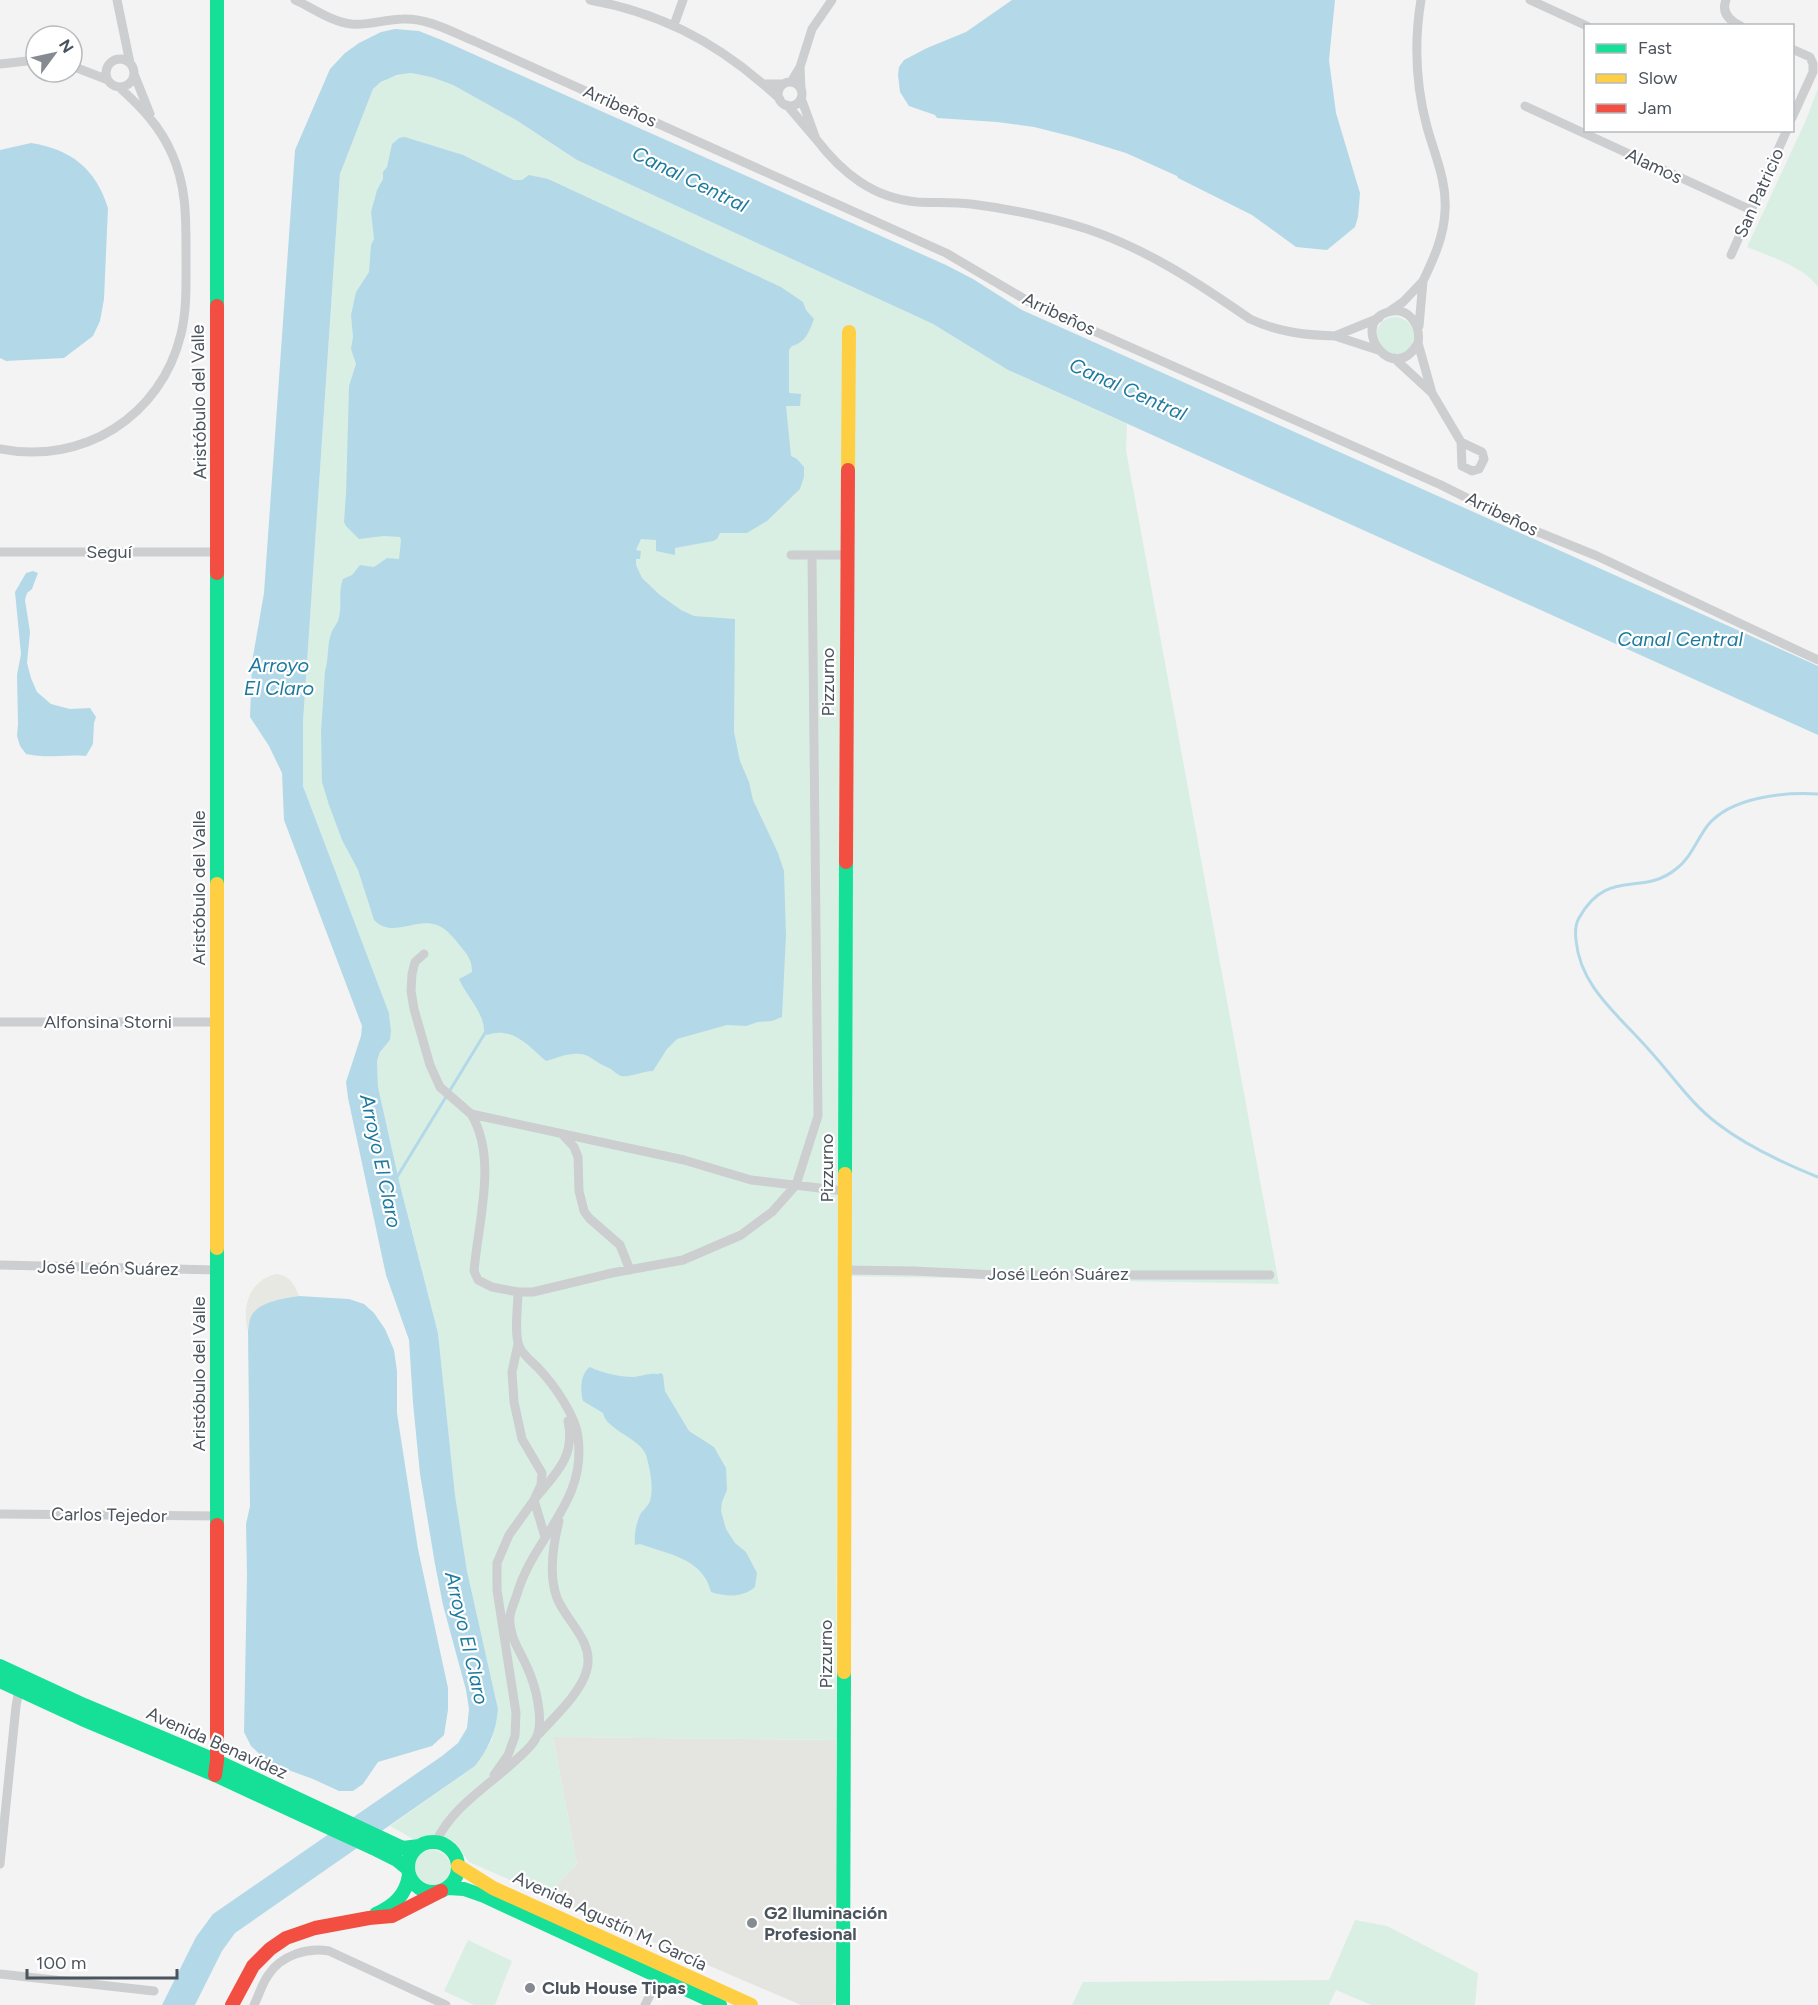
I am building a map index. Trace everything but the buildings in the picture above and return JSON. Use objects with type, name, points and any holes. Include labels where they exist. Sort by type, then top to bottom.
[{"type":"street","points":[[0,448],[27,453],[52,451],[75,447],[95,439],[128,419],[159,386],[179,341],[184,311],[186,213],[182,182],[178,168],[164,136],[153,119],[130,63],[117,0]]},
{"type":"street","name":"Aristóbulo del Valle","points":[[215,1775],[217,1761],[217,0]]},
{"type":"street","name":"Arribeños","points":[[295,0],[341,22],[351,24],[411,19],[424,21],[474,41],[946,253],[1033,304],[1441,485],[1523,526],[1597,556],[1818,660]]},
{"type":"street","points":[[590,0],[641,11],[674,25],[734,60],[783,102],[843,171],[869,189],[901,200],[1000,208],[1089,230],[1148,254],[1181,272],[1262,325],[1290,333],[1335,336],[1378,350],[1394,358],[1432,393]]},
{"type":"street","points":[[674,25],[683,0]]},
{"type":"street","points":[[816,139],[801,93],[800,67],[812,29],[832,0]]},
{"type":"street","points":[[1335,336],[1378,318],[1403,302],[1423,280],[1441,240],[1444,226],[1443,179],[1426,125],[1419,90],[1417,58],[1421,0]]},
{"type":"street","points":[[1530,0],[1584,25]]},
{"type":"street","points":[[1726,0],[1725,13],[1737,24]]},
{"type":"street","points":[[108,80],[106,72],[123,33]]},
{"type":"street","points":[[1794,50],[1810,57],[1814,66],[1794,115]]},
{"type":"street","points":[[84,68],[95,69],[124,59],[130,63]]},
{"type":"street","points":[[0,64],[24,61]]},
{"type":"street","points":[[783,102],[779,91],[800,67]]},
{"type":"street","points":[[84,71],[108,80],[153,119]]},
{"type":"street","points":[[118,87],[131,82],[134,74]]},
{"type":"street","points":[[764,84],[787,83],[801,93]]},
{"type":"street","points":[[783,102],[797,104],[801,93]]},
{"type":"street","name":"Alamos","points":[[1525,106],[1751,210]]},
{"type":"street","name":"San Patricio","points":[[1731,255],[1786,132]]},
{"type":"street","points":[[1423,280],[1418,343],[1432,393],[1461,442]]},
{"type":"street","points":[[1390,311],[1404,313],[1416,322],[1418,328]]},
{"type":"street","points":[[1378,318],[1374,324],[1372,338],[1378,350]]},
{"type":"street","name":"Pizzurno","points":[[843,2005],[846,1270],[844,1191],[849,332]]},
{"type":"street","points":[[1394,358],[1409,354],[1418,343]]},
{"type":"street","name":"Seguí","points":[[0,552],[218,552]]},
{"type":"street","points":[[791,555],[847,555]]},
{"type":"street","points":[[424,954],[416,963],[412,974],[411,991],[430,1065],[440,1087],[471,1114],[483,1145],[484,1192],[474,1271],[478,1280],[492,1287],[518,1292],[533,1292],[683,1260],[741,1235],[772,1212],[796,1185],[818,1116],[812,556]]},
{"type":"street","name":"Alfonsina Storni","points":[[0,1022],[217,1022]]},
{"type":"street","points":[[471,1114],[684,1160],[751,1180],[844,1191]]},
{"type":"street","points":[[562,1134],[574,1147],[578,1157],[579,1191],[584,1211],[620,1245],[630,1270]]},
{"type":"street","name":"José León Suárez","points":[[0,1265],[217,1270]]},
{"type":"street","name":"José León Suárez","points":[[846,1270],[914,1270],[997,1275],[1270,1275]]},
{"type":"street","points":[[518,1292],[518,1344],[512,1372],[514,1402],[522,1439],[542,1473],[541,1485],[534,1500],[545,1537]]},
{"type":"street","points":[[518,1344],[524,1355],[541,1371],[565,1403],[578,1434],[579,1455],[573,1491],[521,1580],[510,1616],[513,1640],[528,1669],[538,1702],[540,1722],[537,1737]]},
{"type":"street","points":[[487,1784],[508,1755],[515,1736],[516,1713],[497,1590],[497,1563],[509,1534],[564,1464],[570,1450],[570,1429],[565,1403]]},
{"type":"street","name":"Carlos Tejedor","points":[[0,1514],[217,1516]]},
{"type":"street","points":[[436,1842],[441,1832],[471,1797],[529,1748],[578,1689],[588,1668],[586,1649],[579,1631],[568,1618],[557,1598],[555,1588],[553,1546],[561,1514]]},
{"type":"street","name":"Avenida Benavídez","points":[[0,1665],[84,1705],[217,1761],[337,1819],[382,1846],[408,1872]]},
{"type":"street","name":"Avenida Benavídez","points":[[0,1681],[215,1775],[325,1827],[382,1846],[403,1848],[419,1846]]},
{"type":"street","points":[[0,1864],[2,1825],[19,1690]]},
{"type":"street","points":[[232,2005],[253,1966],[277,1943],[305,1930],[392,1916],[444,1890],[454,1882],[458,1866],[451,1850],[436,1842],[419,1846],[409,1860],[408,1886],[399,1900],[369,1918]]},
{"type":"street","name":"Avenida Agustín M. García","points":[[458,1866],[493,1888],[751,2005]]},
{"type":"street","points":[[408,1872],[418,1888],[433,1893],[444,1890]]},
{"type":"street","name":"Avenida Agustín M. García","points":[[444,1890],[464,1889],[484,1896],[720,2005]]},
{"type":"street","points":[[254,2005],[265,1980],[275,1967],[293,1955],[320,1949],[329,1951],[446,2005]]},
{"type":"street","points":[[0,1974],[154,1991]]},
{"type":"street","points":[[645,2005],[659,1977]]},
{"type":"shaded area","points":[[553,1737],[836,1740],[837,2002],[831,2005],[801,2005],[546,1896],[577,1864]]},
{"type":"green space","points":[[411,73],[453,85],[516,120],[577,160],[933,324],[1008,370],[1127,424],[1126,450],[1279,1284],[838,1276],[836,1740],[553,1737],[577,1864],[546,1896],[469,1862],[450,1839],[436,1835],[413,1839],[390,1826],[475,1766],[492,1740],[498,1709],[467,1571],[455,1495],[438,1333],[400,1185],[378,1087],[377,1061],[380,1052],[390,1040],[389,1013],[303,786],[303,722],[340,174],[373,89],[390,78]]},
{"type":"green space","points":[[1818,88],[1818,287],[1795,268],[1747,247],[1806,120]]},
{"type":"green space","points":[[1395,317],[1409,322],[1414,336],[1409,350],[1395,355],[1381,350],[1376,336],[1381,322]]},
{"type":"green space","points":[[432,1850],[446,1855],[451,1869],[446,1883],[432,1888],[418,1883],[413,1869],[418,1855]]},
{"type":"green space","points":[[1355,1920],[1387,1926],[1478,1973],[1475,2005],[1371,2005],[1336,1990],[1329,2005],[1072,2005],[1083,1982],[1329,1980]]},
{"type":"green space","points":[[468,1940],[512,1961],[495,2005],[474,2005],[444,1991]]},
{"type":"sand","points":[[277,1274],[291,1281],[299,1296],[275,1301],[258,1309],[251,1317],[248,1331],[246,1313],[250,1295],[260,1282]]},
{"type":"water","points":[[1012,0],[1335,0],[1329,60],[1336,113],[1360,193],[1355,227],[1327,250],[1296,247],[1252,215],[1177,176],[1126,153],[1034,127],[937,118],[935,115],[909,106],[900,92],[898,75],[899,67],[904,60],[966,32]]},
{"type":"water","points":[[395,29],[419,31],[444,41],[946,265],[1022,310],[1818,666],[1818,735],[1008,370],[933,324],[577,160],[516,120],[453,85],[411,73],[397,75],[381,82],[373,89],[340,174],[303,722],[303,786],[389,1013],[390,1040],[380,1052],[377,1061],[378,1087],[400,1185],[438,1333],[455,1495],[467,1571],[498,1709],[491,1739],[475,1766],[235,1933],[222,1951],[195,2005],[162,2005],[196,1937],[213,1914],[442,1756],[458,1743],[467,1728],[469,1709],[466,1690],[443,1605],[420,1474],[409,1340],[386,1275],[348,1098],[346,1082],[362,1026],[284,820],[282,773],[269,746],[250,717],[252,662],[264,593],[295,150],[330,69],[345,53],[359,43],[381,32]]},
{"type":"water","points":[[405,137],[463,155],[514,180],[522,180],[529,175],[548,179],[781,287],[803,302],[806,310],[814,319],[804,339],[789,350],[789,393],[801,394],[800,406],[786,406],[791,456],[804,467],[800,489],[767,521],[747,533],[720,533],[713,541],[675,548],[675,555],[656,551],[656,540],[641,539],[636,550],[641,551],[640,559],[636,559],[636,565],[642,578],[681,610],[694,616],[735,619],[734,732],[740,761],[749,782],[753,800],[784,871],[786,935],[782,1017],[746,1026],[727,1025],[677,1039],[667,1049],[653,1071],[621,1076],[583,1054],[567,1055],[546,1061],[512,1035],[496,1033],[487,1035],[484,1032],[482,1018],[459,979],[472,972],[470,961],[450,934],[441,927],[429,923],[388,928],[374,920],[358,870],[342,840],[322,782],[321,732],[325,671],[330,638],[339,617],[343,579],[352,575],[360,565],[374,567],[387,558],[399,559],[400,537],[359,539],[344,522],[349,386],[356,364],[351,349],[353,337],[351,315],[356,292],[369,272],[371,245],[374,239],[371,212],[377,190],[387,167],[392,144],[399,138]]},
{"type":"water","points":[[31,143],[58,150],[80,163],[97,182],[103,194],[108,208],[104,299],[100,321],[93,336],[64,358],[6,361],[0,358],[0,150]]},
{"type":"water","points":[[33,571],[38,573],[25,600],[30,632],[27,663],[31,678],[37,692],[51,704],[70,709],[90,708],[96,717],[93,744],[86,756],[26,754],[17,736],[17,675],[21,654],[15,592],[26,573]]},
{"type":"water","points":[[299,1296],[349,1299],[364,1304],[374,1313],[385,1329],[394,1350],[397,1371],[397,1413],[418,1549],[448,1688],[448,1710],[444,1735],[432,1746],[378,1762],[363,1784],[353,1791],[339,1791],[269,1763],[251,1746],[244,1732],[246,1524],[250,1506],[248,1331],[251,1316],[258,1308],[275,1301]]},
{"type":"water","points":[[590,1367],[623,1376],[634,1377],[661,1373],[663,1375],[665,1391],[689,1431],[714,1447],[726,1468],[727,1490],[721,1511],[726,1529],[735,1543],[746,1552],[757,1573],[755,1587],[750,1591],[734,1596],[711,1592],[700,1572],[683,1559],[640,1544],[635,1545],[638,1520],[649,1503],[652,1490],[646,1455],[643,1449],[610,1424],[603,1413],[583,1401],[582,1382],[584,1374]]},
{"type":"waterway","points":[[1818,794],[1790,794],[1759,798],[1730,808],[1708,825],[1690,854],[1676,869],[1663,877],[1613,887],[1601,893],[1590,902],[1579,918],[1575,931],[1579,957],[1594,987],[1699,1108],[1729,1132],[1754,1147],[1818,1177]]},
{"type":"waterway","name":"Arroyo El Claro","points":[[397,1177],[485,1033]]},
{"type":"traffic: fast","points":[[217,0],[217,306]]},
{"type":"traffic: fast","points":[[217,573],[217,884]]},
{"type":"traffic: fast","points":[[845,1174],[846,862]]},
{"type":"traffic: fast","points":[[217,1248],[217,1525]]},
{"type":"traffic: fast","points":[[0,1666],[84,1705],[217,1761],[403,1848],[419,1846]]},
{"type":"traffic: fast","points":[[843,2005],[844,1672]]},
{"type":"traffic: fast","points":[[0,1681],[82,1719],[215,1775],[377,1850],[397,1860],[408,1869]]},
{"type":"traffic: fast","points":[[428,1842],[438,1842],[451,1849],[458,1862],[458,1867],[458,1872],[451,1885],[438,1892],[428,1892],[419,1888],[412,1881],[408,1872],[408,1862],[412,1853],[419,1846],[428,1842]]},
{"type":"traffic: fast","points":[[376,1914],[398,1899],[409,1875]]},
{"type":"traffic: fast","points":[[448,1888],[464,1889],[484,1896],[720,2005]]},
{"type":"traffic: slow","points":[[848,470],[849,332]]},
{"type":"traffic: slow","points":[[217,884],[217,1248]]},
{"type":"traffic: slow","points":[[844,1672],[845,1174]]},
{"type":"traffic: slow","points":[[458,1866],[493,1888],[751,2005]]},
{"type":"traffic: jam","points":[[217,306],[217,573]]},
{"type":"traffic: jam","points":[[846,862],[848,470]]},
{"type":"traffic: jam","points":[[215,1775],[217,1761],[217,1525]]},
{"type":"traffic: jam","points":[[232,2005],[253,1966],[270,1949],[286,1938],[315,1928],[392,1916],[441,1891]]},
{"type":"place","name":"G2 Iluminación Profesional","points":[[752,1923]]},
{"type":"place","name":"Club House Tipas","points":[[530,1988]]},
{"type":"water label","name":"Canal Central","points":[[690,179]]},
{"type":"water label","name":"Canal Central","points":[[1128,389]]},
{"type":"water label","name":"Canal Central","points":[[1680,639]]}]
